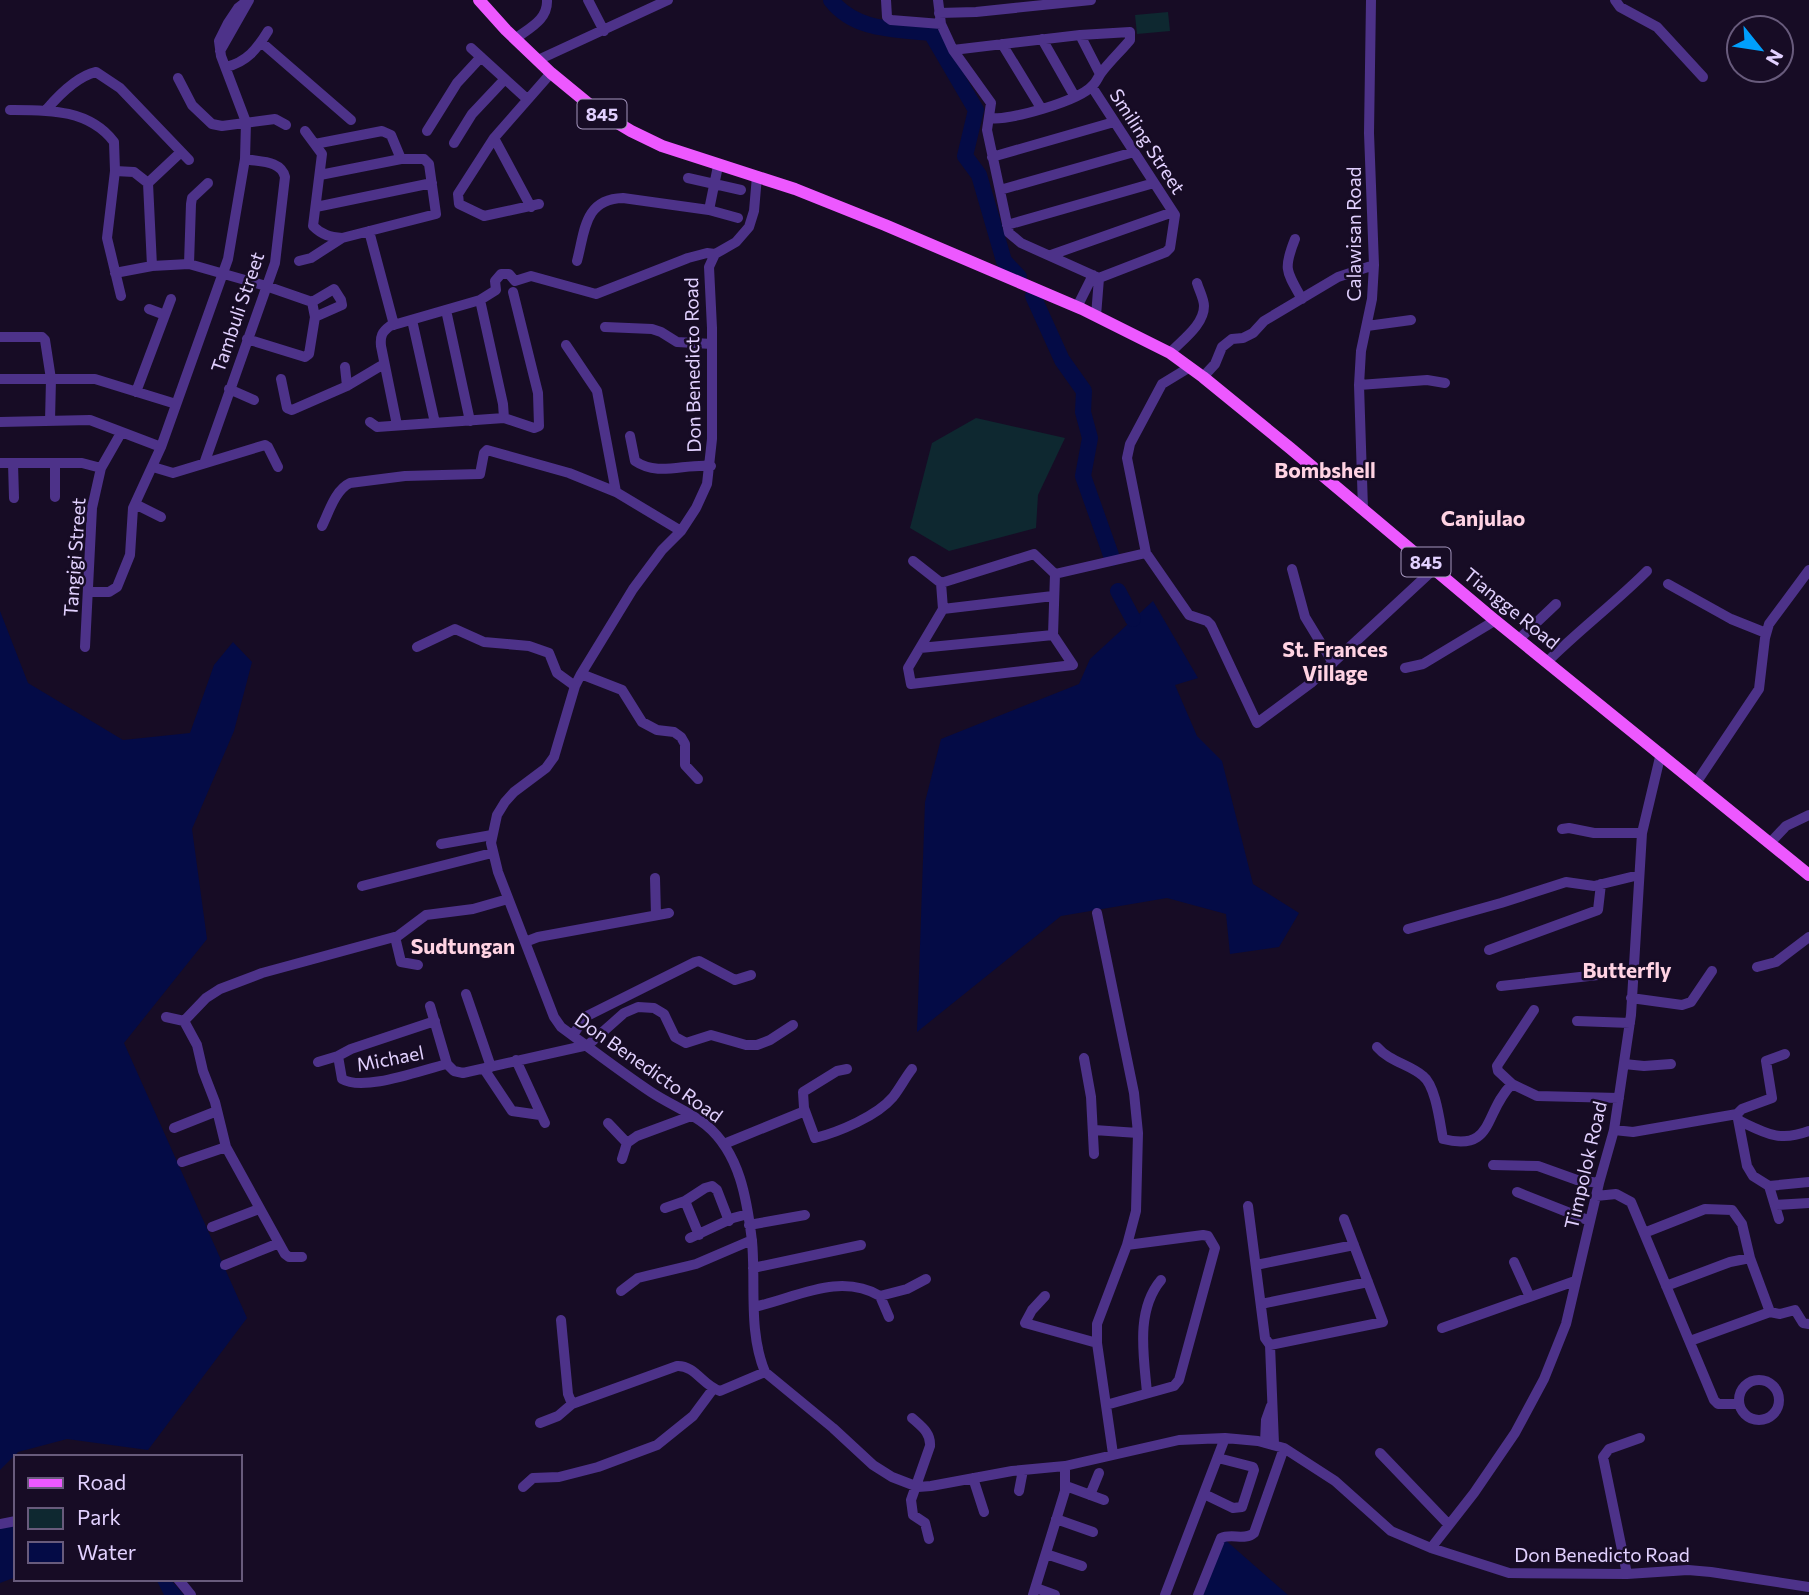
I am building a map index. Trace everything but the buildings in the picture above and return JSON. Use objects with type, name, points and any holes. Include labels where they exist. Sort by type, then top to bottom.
[{"type":"main road","name":"845","points":[[479,0],[551,73],[596,110],[662,146],[718,166],[757,176]]},
{"type":"main road","name":"Tiangge Road","points":[[757,176],[795,188],[1003,275],[1077,307],[1170,353],[1203,377],[1809,875]]},
{"type":"street","points":[[88,592],[109,592],[117,587],[130,555],[135,504],[153,467],[228,259],[245,159],[246,122],[220,51],[248,0]]},
{"type":"street","points":[[515,39],[541,20],[545,15],[547,0]]},
{"type":"street","points":[[588,0],[604,31]]},
{"type":"street","points":[[538,60],[668,0]]},
{"type":"street","points":[[886,0],[887,17],[891,20],[940,18],[1013,4],[1091,0]]},
{"type":"street","points":[[938,0],[940,18],[953,50],[991,103],[987,130],[1008,229],[1021,243],[1096,276]]},
{"type":"street","points":[[975,0],[976,12]]},
{"type":"street","name":"Calawisan Road","points":[[1363,509],[1359,385],[1361,351],[1372,299],[1374,265],[1369,133],[1371,0]]},
{"type":"street","points":[[1615,0],[1620,7],[1657,27],[1703,77]]},
{"type":"street","points":[[226,68],[241,63],[268,31]]},
{"type":"street","points":[[953,50],[1130,32],[1130,40],[1092,87],[1074,97],[1041,108],[1004,119],[989,118]]},
{"type":"street","points":[[1080,35],[1100,74]]},
{"type":"street","points":[[1042,39],[1074,97]]},
{"type":"street","points":[[261,42],[351,120]]},
{"type":"street","points":[[1002,44],[1041,108]]},
{"type":"street","points":[[471,48],[527,99]]},
{"type":"street","points":[[427,131],[457,83],[481,57]]},
{"type":"street","points":[[46,110],[56,98],[89,74],[96,72],[120,88],[185,156],[148,183]]},
{"type":"street","points":[[494,138],[535,206],[484,216],[459,204],[458,191],[494,138],[551,73]]},
{"type":"street","points":[[178,78],[192,105],[212,124],[222,127],[275,119],[286,125]]},
{"type":"street","points":[[454,143],[472,114],[504,80]]},
{"type":"street","name":"Smiling Street","points":[[1092,87],[1174,213]]},
{"type":"street","points":[[10,110],[46,110],[92,120],[107,132],[114,142],[115,171],[107,238],[121,296]]},
{"type":"street","points":[[992,157],[1114,122]]},
{"type":"street","points":[[305,131],[322,154],[313,226],[328,236],[342,238]]},
{"type":"street","points":[[315,144],[382,131],[391,135],[401,159]]},
{"type":"street","points":[[1000,190],[1134,152]]},
{"type":"street","name":"Tambuli Street","points":[[205,461],[275,263],[284,170],[277,165],[245,159]]},
{"type":"street","points":[[299,261],[311,258],[342,238],[436,214],[429,164],[424,159],[401,159],[320,175]]},
{"type":"street","points":[[709,210],[718,166]]},
{"type":"street","points":[[115,171],[134,172],[148,183],[152,266]]},
{"type":"street","name":"Don Benedicto Road","points":[[757,176],[754,211],[749,227],[736,242],[715,254],[709,267],[712,344],[711,466],[707,484],[681,531],[633,589],[581,674],[554,757],[546,768],[505,802],[492,835],[492,853],[524,942],[554,1017],[561,1027],[652,1093],[706,1124],[732,1156],[743,1186],[750,1226],[755,1331],[765,1372],[834,1428],[873,1465],[892,1478],[916,1486],[1065,1466],[1179,1440],[1225,1438],[1274,1445],[1335,1481],[1391,1531],[1431,1548],[1509,1573],[1626,1574],[1688,1570],[1809,1587]]},
{"type":"street","points":[[688,178],[741,190]]},
{"type":"street","points":[[190,264],[192,198],[208,183]]},
{"type":"street","points":[[316,207],[432,183]]},
{"type":"street","points":[[1008,229],[1154,183]]},
{"type":"street","points":[[577,261],[590,215],[602,201],[623,198],[709,210],[738,218]]},
{"type":"street","points":[[1051,255],[1174,213],[1170,248],[1166,252],[1096,276],[1077,307]]},
{"type":"street","points":[[369,230],[394,325]]},
{"type":"street","points":[[1295,239],[1286,261],[1292,281],[1302,299]]},
{"type":"street","points":[[496,290],[505,295],[531,276],[596,294],[688,258],[707,253],[715,254]]},
{"type":"street","points":[[115,273],[152,266],[190,264],[312,302],[334,289],[342,305],[315,317]]},
{"type":"street","points":[[1203,377],[1215,364],[1222,347],[1231,339],[1253,333],[1264,321],[1338,277],[1374,265]]},
{"type":"street","points":[[370,422],[377,427],[504,418],[534,428],[539,426],[538,393],[511,275],[500,274],[495,281],[496,290]]},
{"type":"street","points":[[1096,276],[1096,316]]},
{"type":"street","points":[[1170,353],[1196,327],[1200,318],[1204,305],[1197,283]]},
{"type":"street","points":[[397,425],[380,337],[384,331],[394,325],[480,300],[496,290]]},
{"type":"street","points":[[136,392],[171,299]]},
{"type":"street","points":[[480,300],[504,418]]},
{"type":"street","points":[[247,340],[305,357],[309,354],[315,317],[312,302]]},
{"type":"street","points":[[149,309],[165,315]]},
{"type":"street","points":[[446,310],[470,421]]},
{"type":"street","points":[[412,320],[435,423]]},
{"type":"street","points":[[1367,326],[1411,320]]},
{"type":"street","points":[[605,327],[652,329],[677,342],[712,344]]},
{"type":"street","points":[[0,337],[42,337],[45,341],[51,379],[50,421]]},
{"type":"street","points":[[566,345],[597,391],[616,492]]},
{"type":"street","points":[[281,379],[287,408],[290,410],[347,386],[384,364]]},
{"type":"street","points":[[345,367],[347,386]]},
{"type":"street","points":[[1190,367],[1163,384],[1154,395],[1130,444],[1127,458],[1146,552],[1189,615],[1211,625],[1257,723],[1311,683],[1434,569]]},
{"type":"street","points":[[0,379],[94,379],[176,404]]},
{"type":"street","points":[[1359,385],[1427,380],[1445,383]]},
{"type":"street","points":[[229,389],[254,400]]},
{"type":"street","points":[[0,422],[90,420],[160,447]]},
{"type":"street","name":"Tangigi Street","points":[[85,647],[92,508],[101,468],[121,433]]},
{"type":"street","points":[[630,436],[635,461],[650,469],[667,470],[695,464],[711,466]]},
{"type":"street","points":[[153,467],[173,473],[205,461],[265,445],[278,467]]},
{"type":"street","points":[[323,526],[338,493],[349,483],[405,476],[480,474],[487,450],[569,473],[616,492],[681,531]]},
{"type":"street","points":[[0,463],[82,463],[101,468]]},
{"type":"street","points":[[13,463],[14,498]]},
{"type":"street","points":[[55,463],[55,497]]},
{"type":"street","points":[[135,504],[161,517]]},
{"type":"street","points":[[1055,575],[1146,552]]},
{"type":"street","points":[[941,583],[1034,554],[1055,575]]},
{"type":"street","points":[[912,561],[941,583],[943,609],[908,667],[911,684],[915,685],[1073,665],[1053,635],[1055,575]]},
{"type":"street","points":[[1292,569],[1305,617],[1333,663]]},
{"type":"street","points":[[1696,783],[1759,689],[1769,624],[1809,570]]},
{"type":"street","points":[[1547,662],[1566,642],[1619,600],[1647,571]]},
{"type":"street","points":[[1668,584],[1731,619],[1766,633]]},
{"type":"street","points":[[943,609],[1053,596]]},
{"type":"street","points":[[1520,639],[1556,604]]},
{"type":"street","points":[[1405,668],[1423,664],[1496,620]]},
{"type":"street","points":[[417,647],[455,629],[484,642],[538,648],[549,653],[555,662],[557,673],[575,686]]},
{"type":"street","points":[[920,648],[1053,635]]},
{"type":"street","points":[[581,674],[622,690],[642,722],[657,730],[674,732],[681,737],[685,744],[685,765],[698,779]]},
{"type":"street","name":"Timpolok Road","points":[[1431,1548],[1501,1454],[1544,1379],[1563,1333],[1614,1130],[1630,1023],[1642,833],[1661,752]]},
{"type":"street","points":[[1770,843],[1786,826],[1809,816]]},
{"type":"street","points":[[1562,829],[1572,828],[1594,833],[1642,833]]},
{"type":"street","points":[[440,844],[492,835]]},
{"type":"street","points":[[362,886],[492,853]]},
{"type":"street","points":[[1408,929],[1501,903],[1566,881],[1594,886],[1639,875]]},
{"type":"street","points":[[655,878],[656,915]]},
{"type":"street","points":[[1489,950],[1598,910],[1601,884]]},
{"type":"street","points":[[184,1021],[206,998],[220,989],[262,973],[395,937],[426,915],[473,909],[508,899]]},
{"type":"street","points":[[524,942],[538,937],[669,913]]},
{"type":"street","points":[[1097,913],[1134,1093],[1138,1133],[1136,1211],[1127,1245],[1097,1324],[1097,1343],[1113,1454]]},
{"type":"street","points":[[395,937],[401,962],[418,965]]},
{"type":"street","points":[[1757,967],[1776,962],[1809,937]]},
{"type":"street","points":[[573,1035],[585,1017],[695,962],[699,961],[735,980],[751,975]]},
{"type":"street","points":[[1501,986],[1633,971]]},
{"type":"street","points":[[1632,998],[1682,1005],[1691,1002],[1712,971]]},
{"type":"street","points":[[466,994],[488,1068],[512,1111],[543,1119],[516,1060]]},
{"type":"street","points":[[430,1006],[450,1068]]},
{"type":"street","points":[[588,1045],[624,1013],[638,1007],[654,1008],[664,1014],[675,1038],[687,1043],[711,1035],[746,1045],[757,1045],[793,1025]]},
{"type":"street","points":[[1534,1010],[1497,1066],[1498,1071],[1512,1084],[1537,1096],[1619,1098]]},
{"type":"street","points":[[166,1017],[184,1021],[197,1045],[226,1147],[259,1209],[289,1257],[302,1257]]},
{"type":"street","name":"Michael","points":[[435,1021],[351,1049],[338,1056],[342,1079],[350,1084],[370,1083],[450,1068],[463,1073],[588,1045]]},
{"type":"street","points":[[1577,1021],[1630,1023]]},
{"type":"street","points":[[1377,1047],[1389,1059],[1426,1078],[1433,1094],[1443,1139],[1467,1143],[1479,1137],[1512,1084]]},
{"type":"street","points":[[1779,1219],[1769,1186],[1751,1173],[1738,1117],[1742,1109],[1772,1098],[1766,1061],[1786,1054]]},
{"type":"street","points":[[318,1062],[338,1056]]},
{"type":"street","points":[[1084,1058],[1091,1097],[1094,1154]]},
{"type":"street","points":[[1624,1064],[1644,1066],[1671,1063]]},
{"type":"street","points":[[847,1069],[837,1071],[803,1092],[805,1111],[816,1138],[832,1134],[863,1119],[892,1099],[912,1069]]},
{"type":"street","points":[[174,1128],[217,1111]]},
{"type":"street","points":[[724,1144],[805,1111]]},
{"type":"street","points":[[622,1159],[628,1143],[641,1134],[691,1116]]},
{"type":"street","points":[[1614,1130],[1633,1132],[1738,1117],[1765,1133],[1781,1138],[1809,1131]]},
{"type":"street","points":[[608,1123],[628,1143]]},
{"type":"street","points":[[1094,1130],[1138,1133]]},
{"type":"street","points":[[182,1162],[226,1147]]},
{"type":"street","points":[[1493,1165],[1538,1166],[1577,1180],[1599,1183]]},
{"type":"street","points":[[1769,1186],[1809,1182]]},
{"type":"street","points":[[665,1208],[685,1201],[712,1186],[717,1190],[729,1221]]},
{"type":"street","points":[[1517,1192],[1590,1221]]},
{"type":"street","points":[[1596,1196],[1616,1194],[1625,1196],[1632,1202],[1714,1400],[1717,1404],[1739,1404]]},
{"type":"street","points":[[685,1201],[695,1236],[748,1214]]},
{"type":"street","points":[[1776,1205],[1809,1203]]},
{"type":"street","points":[[1198,1595],[1222,1538],[1231,1535],[1247,1537],[1254,1533],[1274,1445],[1270,1345],[1265,1338],[1248,1206]]},
{"type":"street","points":[[212,1227],[259,1209]]},
{"type":"street","points":[[1644,1233],[1705,1209],[1727,1209],[1736,1213],[1742,1224],[1750,1258],[1770,1312]]},
{"type":"street","points":[[750,1226],[805,1215]]},
{"type":"street","points":[[1270,1345],[1383,1322],[1345,1219]]},
{"type":"street","points":[[1106,1405],[1174,1386],[1179,1380],[1215,1248],[1208,1236],[1203,1235],[1127,1245]]},
{"type":"street","points":[[621,1291],[638,1278],[696,1264],[752,1240]]},
{"type":"street","points":[[225,1265],[279,1244]]},
{"type":"street","points":[[753,1268],[861,1245]]},
{"type":"street","points":[[1256,1265],[1354,1245]]},
{"type":"street","points":[[1666,1286],[1730,1262],[1750,1258]]},
{"type":"street","points":[[1514,1262],[1529,1296]]},
{"type":"street","points":[[880,1296],[907,1289],[926,1279]]},
{"type":"street","points":[[1147,1393],[1142,1335],[1152,1294],[1161,1280]]},
{"type":"street","points":[[1442,1328],[1575,1281]]},
{"type":"street","points":[[1261,1304],[1368,1282]]},
{"type":"street","points":[[754,1307],[833,1286],[864,1288],[880,1296],[889,1317]]},
{"type":"street","points":[[1045,1296],[1032,1310],[1025,1323],[1097,1343]]},
{"type":"street","points":[[1690,1341],[1770,1312],[1780,1314],[1795,1310],[1803,1323],[1809,1324]]},
{"type":"street","points":[[561,1320],[568,1394],[572,1405]]},
{"type":"street","points":[[540,1423],[558,1416],[572,1405],[677,1367],[690,1369],[713,1389],[724,1391],[765,1372]]},
{"type":"street","points":[[1755,1380],[1770,1383],[1779,1396],[1775,1412],[1762,1420],[1747,1417],[1739,1404],[1742,1389],[1755,1380]]},
{"type":"street","points":[[523,1487],[533,1478],[559,1477],[598,1467],[657,1445],[693,1416],[713,1389]]},
{"type":"street","points":[[912,1418],[929,1433],[931,1440],[911,1504],[914,1515],[925,1523],[929,1539]]},
{"type":"street","points":[[1165,1595],[1225,1438]]},
{"type":"street","points":[[1626,1574],[1603,1457],[1609,1449],[1640,1438]]},
{"type":"street","points":[[1380,1452],[1449,1525]]},
{"type":"street","points":[[1204,1494],[1233,1508],[1242,1507],[1253,1467],[1218,1458]]},
{"type":"street","points":[[1055,1595],[1035,1592],[1066,1486],[1065,1466]]},
{"type":"street","points":[[1019,1491],[1023,1470]]},
{"type":"street","points":[[1090,1495],[1098,1473]]},
{"type":"street","points":[[973,1478],[984,1511]]},
{"type":"street","points":[[1066,1486],[1104,1500]]},
{"type":"street","points":[[1056,1519],[1093,1532]]},
{"type":"street","points":[[1046,1554],[1082,1566]]},
{"type":"street","points":[[180,1581],[191,1595]]},
{"type":"green space","points":[[1168,12],[1170,31],[1137,34],[1135,15]]},
{"type":"green space","points":[[976,418],[1065,438],[1038,495],[1036,528],[949,551],[910,528],[932,443]]},
{"type":"water","points":[[1153,601],[1198,678],[1175,685],[1197,736],[1222,761],[1253,884],[1299,913],[1279,947],[1230,954],[1226,914],[1167,898],[1061,916],[917,1032],[925,802],[941,739],[1079,684],[1090,659]]},
{"type":"water","points":[[0,611],[28,683],[123,740],[190,733],[214,665],[233,642],[252,662],[234,731],[192,829],[207,939],[124,1043],[247,1318],[148,1450],[67,1439],[18,1452],[0,1470]]},
{"type":"water","points":[[14,1524],[14,1578],[0,1583],[0,1528]]},
{"type":"water","points":[[1223,1538],[1288,1595],[1201,1595]]},
{"type":"water","points":[[157,1581],[172,1581],[184,1595],[164,1595]]},
{"type":"waterway","points":[[831,0],[852,18],[876,27],[931,33],[976,110],[965,156],[979,175],[1004,261],[1019,277]]},
{"type":"waterway","points":[[1033,296],[1062,360],[1084,391],[1083,412],[1090,438],[1083,476],[1112,558]]},
{"type":"waterway","points":[[1118,591],[1133,619]]},
{"type":"district","name":"Bombshell","points":[[1325,469]]},
{"type":"district","name":"Canjulao","points":[[1483,517]]},
{"type":"district","name":"St. Frances Village","points":[[1335,660]]},
{"type":"district","name":"Sudtungan","points":[[463,945]]},
{"type":"district","name":"Butterfly","points":[[1627,969]]}]
